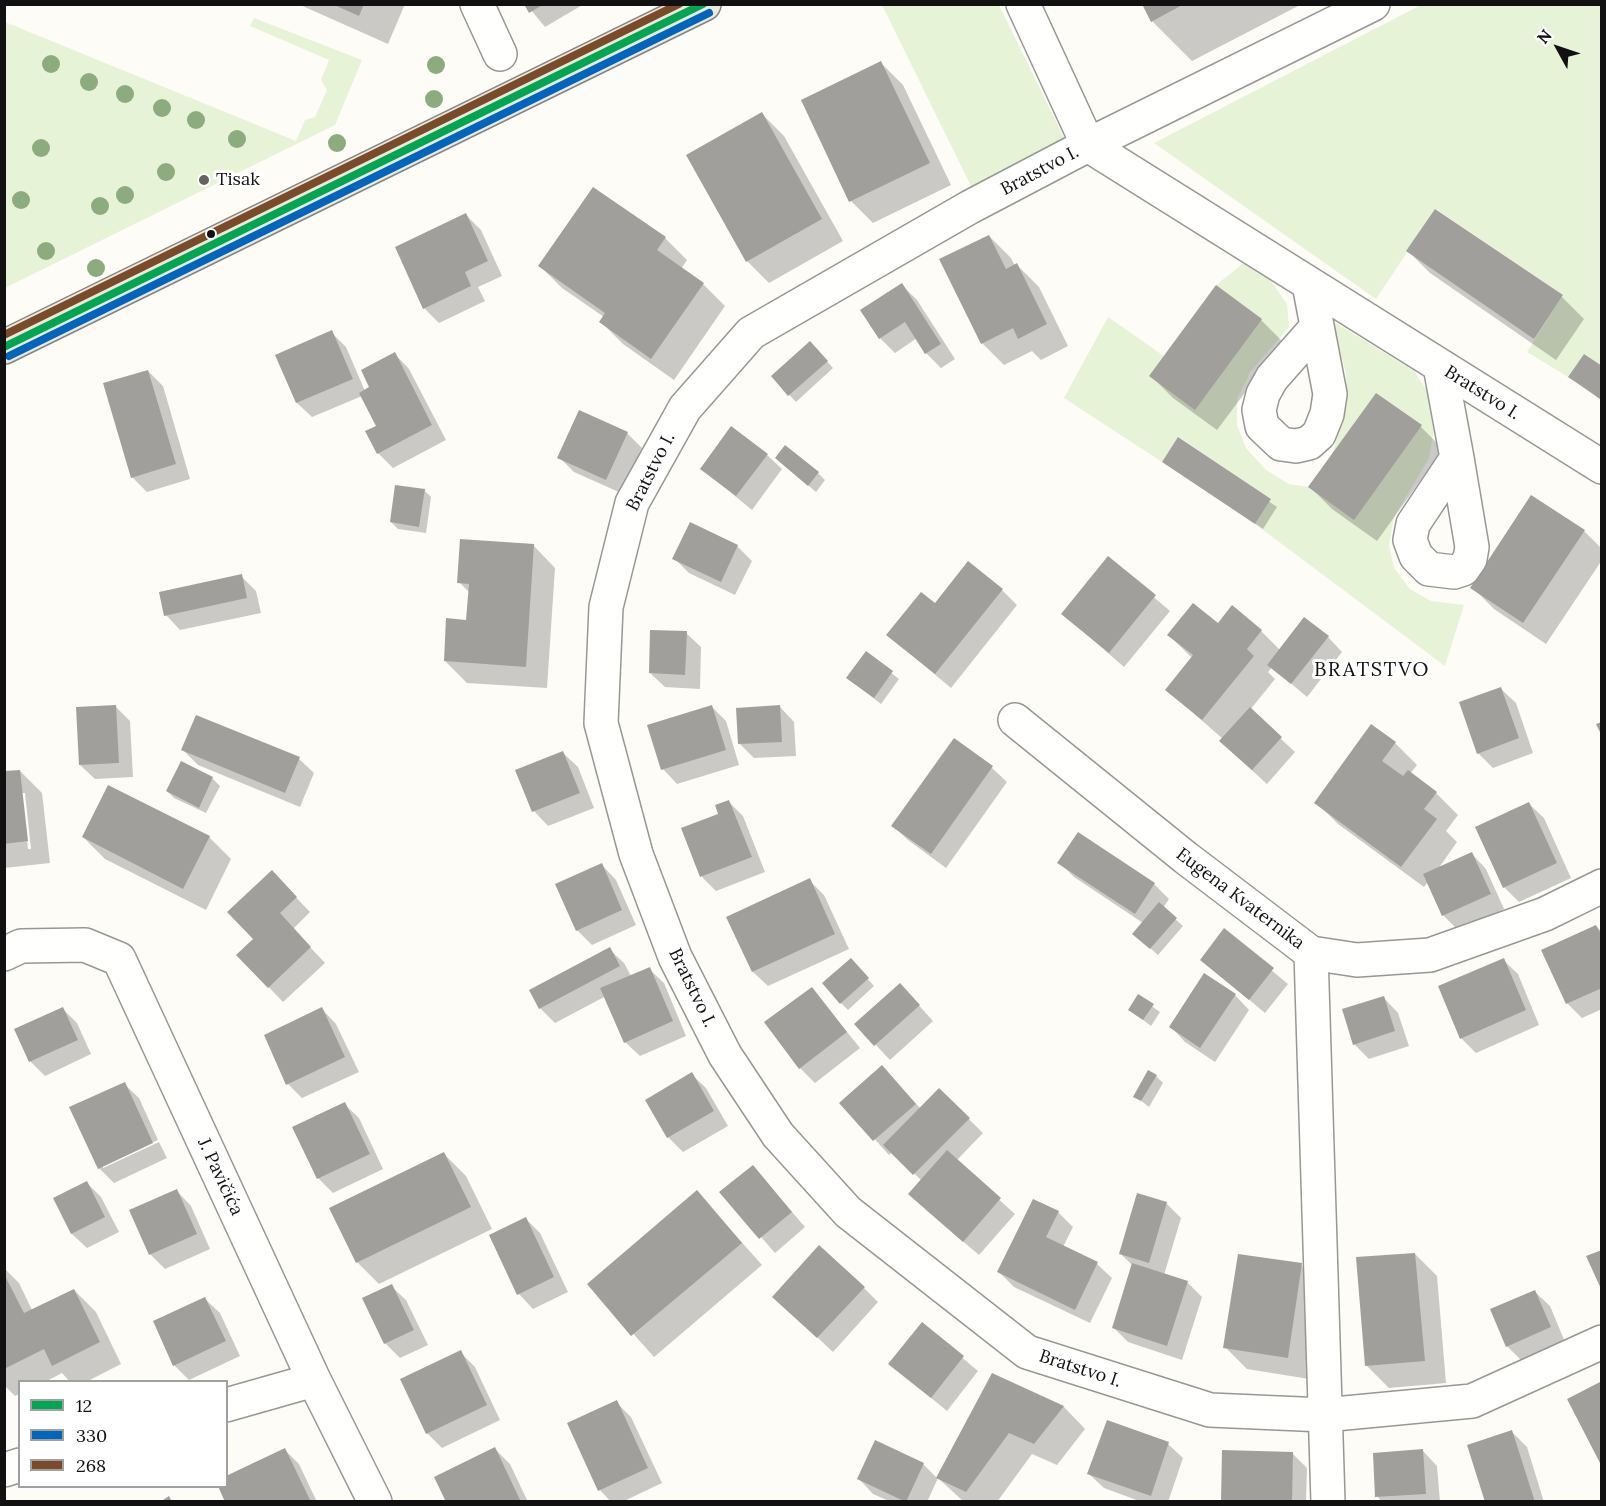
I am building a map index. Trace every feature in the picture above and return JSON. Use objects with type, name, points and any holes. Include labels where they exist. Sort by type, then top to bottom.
[{"type":"main road","points":[[4,347],[704,4]]},
{"type":"street","points":[[477,4],[501,54]]},
{"type":"street","name":"Bratstvo I.","points":[[1023,4],[1088,145],[1602,468]]},
{"type":"street","name":"Bratstvo I.","points":[[1373,4],[1088,145],[970,207],[751,333],[685,408],[632,503],[606,607],[601,723],[636,854],[680,967],[725,1055],[778,1135],[848,1212],[1027,1352],[1210,1410],[1324,1415],[1472,1401],[1602,1342]]},
{"type":"street","points":[[1309,284],[1317,327]]},
{"type":"street","points":[[1440,366],[1457,458]]},
{"type":"street","name":"Eugena Kvaternika","points":[[1015,720],[1186,858],[1311,953],[1357,960],[1430,955],[1545,914],[1602,886]]},
{"type":"street","name":"J. Pavičića","points":[[4,954],[21,946],[85,945],[119,959],[314,1380],[375,1502]]},
{"type":"street","points":[[1311,953],[1328,1502]]},
{"type":"street","points":[[228,1404],[314,1380]]},
{"type":"green space","points":[[882,5],[999,5],[1066,142],[972,188]]},
{"type":"green space","points":[[1421,5],[1601,5],[1601,366],[1584,354],[1568,377],[1527,352],[1563,295],[1436,209],[1376,299],[1154,143]]},
{"type":"green space","points":[[254,18],[362,60],[335,125],[5,288],[5,22],[296,141],[305,120],[315,117],[327,90],[321,80],[329,60],[250,26]]},
{"type":"green space","points":[[1244,263],[1271,281],[1287,304],[1289,327],[1251,371],[1237,399],[1237,425],[1246,448],[1266,470],[1289,484],[1308,487],[1332,455],[1347,403],[1346,373],[1331,320],[1414,371],[1431,397],[1434,430],[1429,458],[1394,517],[1389,545],[1394,568],[1410,589],[1431,601],[1464,605],[1445,666],[1255,524],[1271,499],[1179,437],[1162,462],[1064,398],[1108,317],[1164,356],[1216,285]]},
{"type":"building","points":[[332,4],[364,4],[359,16]]},
{"type":"building","points":[[524,4],[544,4],[529,13]]},
{"type":"building","points":[[1142,4],[1184,4],[1151,22]]},
{"type":"building","points":[[881,61],[930,163],[849,202],[801,100]]},
{"type":"building","points":[[762,112],[822,219],[746,262],[686,155]]},
{"type":"building","points":[[593,187],[666,237],[657,250],[704,283],[651,359],[599,322],[605,313],[538,266]]},
{"type":"building","points":[[1435,209],[1563,295],[1534,339],[1406,251]]},
{"type":"building","points":[[466,213],[488,261],[465,272],[471,286],[423,309],[395,247]]},
{"type":"building","points":[[989,235],[1006,269],[1017,263],[1047,324],[1018,339],[1013,328],[981,344],[939,259]]},
{"type":"building","points":[[902,283],[941,344],[925,354],[905,322],[879,339],[860,310]]},
{"type":"building","points":[[1216,285],[1262,319],[1195,410],[1149,376]]},
{"type":"building","points":[[332,330],[353,379],[296,403],[275,355]]},
{"type":"building","points":[[810,341],[828,361],[788,396],[771,376]]},
{"type":"building","points":[[395,352],[432,425],[377,454],[365,431],[376,426],[359,393],[369,387],[361,370]]},
{"type":"building","points":[[1584,354],[1602,366],[1602,400],[1568,377]]},
{"type":"building","points":[[148,370],[176,464],[131,478],[103,383]]},
{"type":"building","points":[[1376,393],[1422,425],[1354,520],[1308,487]]},
{"type":"building","points":[[579,410],[628,432],[606,480],[557,458]]},
{"type":"building","points":[[731,426],[768,454],[736,496],[700,469]]},
{"type":"building","points":[[1178,437],[1271,499],[1255,524],[1162,462]]},
{"type":"building","points":[[785,445],[819,472],[808,486],[775,458]]},
{"type":"building","points":[[395,485],[425,489],[419,527],[390,522]]},
{"type":"building","points":[[1531,495],[1585,530],[1523,623],[1470,588]]},
{"type":"building","points":[[690,522],[738,545],[721,582],[672,559]]},
{"type":"building","points":[[460,539],[534,544],[526,667],[444,661],[446,618],[466,620],[469,584],[457,583]]},
{"type":"building","points":[[1108,556],[1156,595],[1109,653],[1061,614]]},
{"type":"building","points":[[968,561],[1003,589],[935,674],[886,635],[921,592],[935,603]]},
{"type":"building","points":[[242,574],[247,598],[164,616],[159,592]]},
{"type":"building","points":[[1193,603],[1218,623],[1232,605],[1262,630],[1247,649],[1254,656],[1202,720],[1165,690],[1193,655],[1167,635]]},
{"type":"building","points":[[1304,617],[1329,636],[1291,684],[1267,665]]},
{"type":"building","points":[[650,630],[687,631],[685,675],[649,673]]},
{"type":"building","points":[[866,651],[893,671],[874,698],[846,678]]},
{"type":"building","points":[[1501,687],[1519,738],[1477,754],[1459,702]]},
{"type":"building","points":[[116,705],[119,763],[79,765],[76,707]]},
{"type":"building","points":[[712,705],[726,750],[661,770],[647,725]]},
{"type":"building","points":[[780,705],[782,742],[738,744],[736,708]]},
{"type":"building","points":[[1250,707],[1282,737],[1252,770],[1219,741]]},
{"type":"building","points":[[196,715],[300,757],[285,793],[181,750]]},
{"type":"building","points":[[1602,722],[1602,736],[1596,724]]},
{"type":"building","points":[[1371,724],[1396,742],[1382,761],[1403,776],[1408,770],[1437,792],[1424,809],[1437,819],[1401,867],[1314,803]]},
{"type":"building","points":[[954,738],[993,766],[931,854],[891,826]]},
{"type":"building","points":[[563,751],[580,793],[532,812],[515,770]]},
{"type":"building","points":[[181,761],[213,777],[199,808],[166,791]]},
{"type":"building","points":[[20,770],[28,841],[4,844],[4,771]]},
{"type":"building","points":[[108,785],[210,836],[183,889],[82,837]]},
{"type":"building","points":[[729,800],[752,857],[700,877],[681,828],[718,814],[715,805]]},
{"type":"building","points":[[1529,802],[1557,863],[1503,888],[1475,827]]},
{"type":"building","points":[[1078,832],[1155,883],[1135,914],[1057,863]]},
{"type":"building","points":[[1472,852],[1491,894],[1442,916],[1423,874]]},
{"type":"building","points":[[602,863],[622,910],[576,931],[555,884]]},
{"type":"building","points":[[272,870],[297,897],[280,913],[311,947],[268,988],[236,955],[253,939],[227,912]]},
{"type":"building","points":[[810,878],[835,934],[752,972],[726,917]]},
{"type":"building","points":[[1159,902],[1177,918],[1150,949],[1132,934]]},
{"type":"building","points":[[1596,925],[1602,936],[1602,988],[1566,1004],[1541,950]]},
{"type":"building","points":[[1224,928],[1274,968],[1249,1000],[1200,960]]},
{"type":"building","points":[[610,947],[620,966],[539,1009],[529,990]]},
{"type":"building","points":[[851,958],[869,978],[840,1004],[822,983]]},
{"type":"building","points":[[1504,958],[1526,1010],[1460,1039],[1438,986]]},
{"type":"building","points":[[650,967],[673,1021],[624,1043],[600,988]]},
{"type":"building","points":[[1204,973],[1236,994],[1200,1048],[1169,1027]]},
{"type":"building","points":[[900,983],[920,1005],[874,1046],[854,1024]]},
{"type":"building","points":[[812,987],[847,1032],[799,1069],[764,1022]]},
{"type":"building","points":[[1138,994],[1154,1004],[1143,1020],[1128,1010]]},
{"type":"building","points":[[1384,996],[1395,1031],[1353,1045],[1342,1009]]},
{"type":"building","points":[[63,1007],[78,1040],[29,1062],[14,1029]]},
{"type":"building","points":[[322,1007],[345,1057],[286,1085],[264,1035]]},
{"type":"building","points":[[882,1065],[916,1104],[873,1141],[839,1103]]},
{"type":"building","points":[[1148,1070],[1157,1075],[1141,1101],[1133,1097]]},
{"type":"building","points":[[692,1072],[714,1111],[667,1138],[645,1100]]},
{"type":"building","points":[[125,1082],[153,1143],[98,1169],[69,1107]]},
{"type":"building","points":[[939,1088],[970,1118],[913,1175],[883,1145]]},
{"type":"building","points":[[345,1102],[370,1154],[317,1179],[292,1127]]},
{"type":"building","points":[[947,1150],[1001,1198],[963,1242],[908,1194]]},
{"type":"building","points":[[444,1152],[471,1207],[356,1263],[329,1208]]},
{"type":"building","points":[[753,1165],[792,1212],[759,1239],[719,1192]]},
{"type":"building","points":[[87,1181],[105,1217],[71,1234],[53,1198]]},
{"type":"building","points":[[177,1189],[197,1234],[149,1255],[129,1210]]},
{"type":"building","points":[[697,1190],[742,1243],[631,1336],[587,1284]]},
{"type":"building","points":[[1137,1193],[1167,1202],[1149,1263],[1119,1254]]},
{"type":"building","points":[[1033,1199],[1059,1211],[1046,1237],[1098,1262],[1075,1310],[997,1272]]},
{"type":"building","points":[[526,1217],[554,1277],[517,1295],[489,1235]]},
{"type":"building","points":[[819,1245],[865,1287],[817,1338],[772,1297]]},
{"type":"building","points":[[1602,1250],[1602,1291],[1586,1256]]},
{"type":"building","points":[[1415,1253],[1425,1361],[1365,1366],[1356,1257]]},
{"type":"building","points":[[1238,1254],[1302,1263],[1288,1358],[1223,1348]]},
{"type":"building","points":[[1132,1263],[1188,1281],[1167,1346],[1112,1328]]},
{"type":"building","points":[[4,1274],[24,1313],[74,1289],[100,1342],[52,1366],[44,1349],[4,1369]]},
{"type":"building","points":[[392,1284],[414,1330],[384,1344],[362,1298]]},
{"type":"building","points":[[1535,1290],[1551,1327],[1506,1347],[1490,1309]]},
{"type":"building","points":[[205,1297],[226,1341],[173,1366],[153,1321]]},
{"type":"building","points":[[922,1322],[964,1356],[931,1398],[888,1364]]},
{"type":"building","points":[[461,1350],[487,1405],[426,1434],[400,1379]]},
{"type":"building","points":[[992,1373],[1064,1406],[1034,1444],[1009,1433],[966,1492],[936,1478]]},
{"type":"building","points":[[1602,1381],[1602,1462],[1600,1463],[1567,1399]]},
{"type":"building","points":[[617,1400],[648,1468],[598,1491],[567,1423]]},
{"type":"building","points":[[1107,1420],[1169,1442],[1151,1496],[1087,1474]]},
{"type":"building","points":[[1512,1430],[1535,1502],[1485,1502],[1467,1445]]},
{"type":"building","points":[[875,1440],[924,1463],[906,1502],[857,1479]]},
{"type":"building","points":[[495,1447],[521,1502],[446,1502],[434,1477]]},
{"type":"building","points":[[285,1448],[311,1502],[225,1502],[219,1488],[228,1488],[228,1475]]},
{"type":"building","points":[[1423,1449],[1426,1494],[1375,1497],[1373,1453]]},
{"type":"building","points":[[1222,1450],[1293,1452],[1292,1502],[1221,1502]]},
{"type":"building","points":[[169,1496],[172,1502],[160,1502]]},
{"type":"transit line","name":"268","points":[[4,335],[679,4]]},
{"type":"transit line","name":"12","points":[[4,347],[703,4]]},
{"type":"transit line","name":"330","points":[[9,356],[709,13]]},
{"type":"place","name":"Tisak","points":[[204,180]]},
{"type":"district","name":"BRATSTVO","points":[[1372,670]]}]
